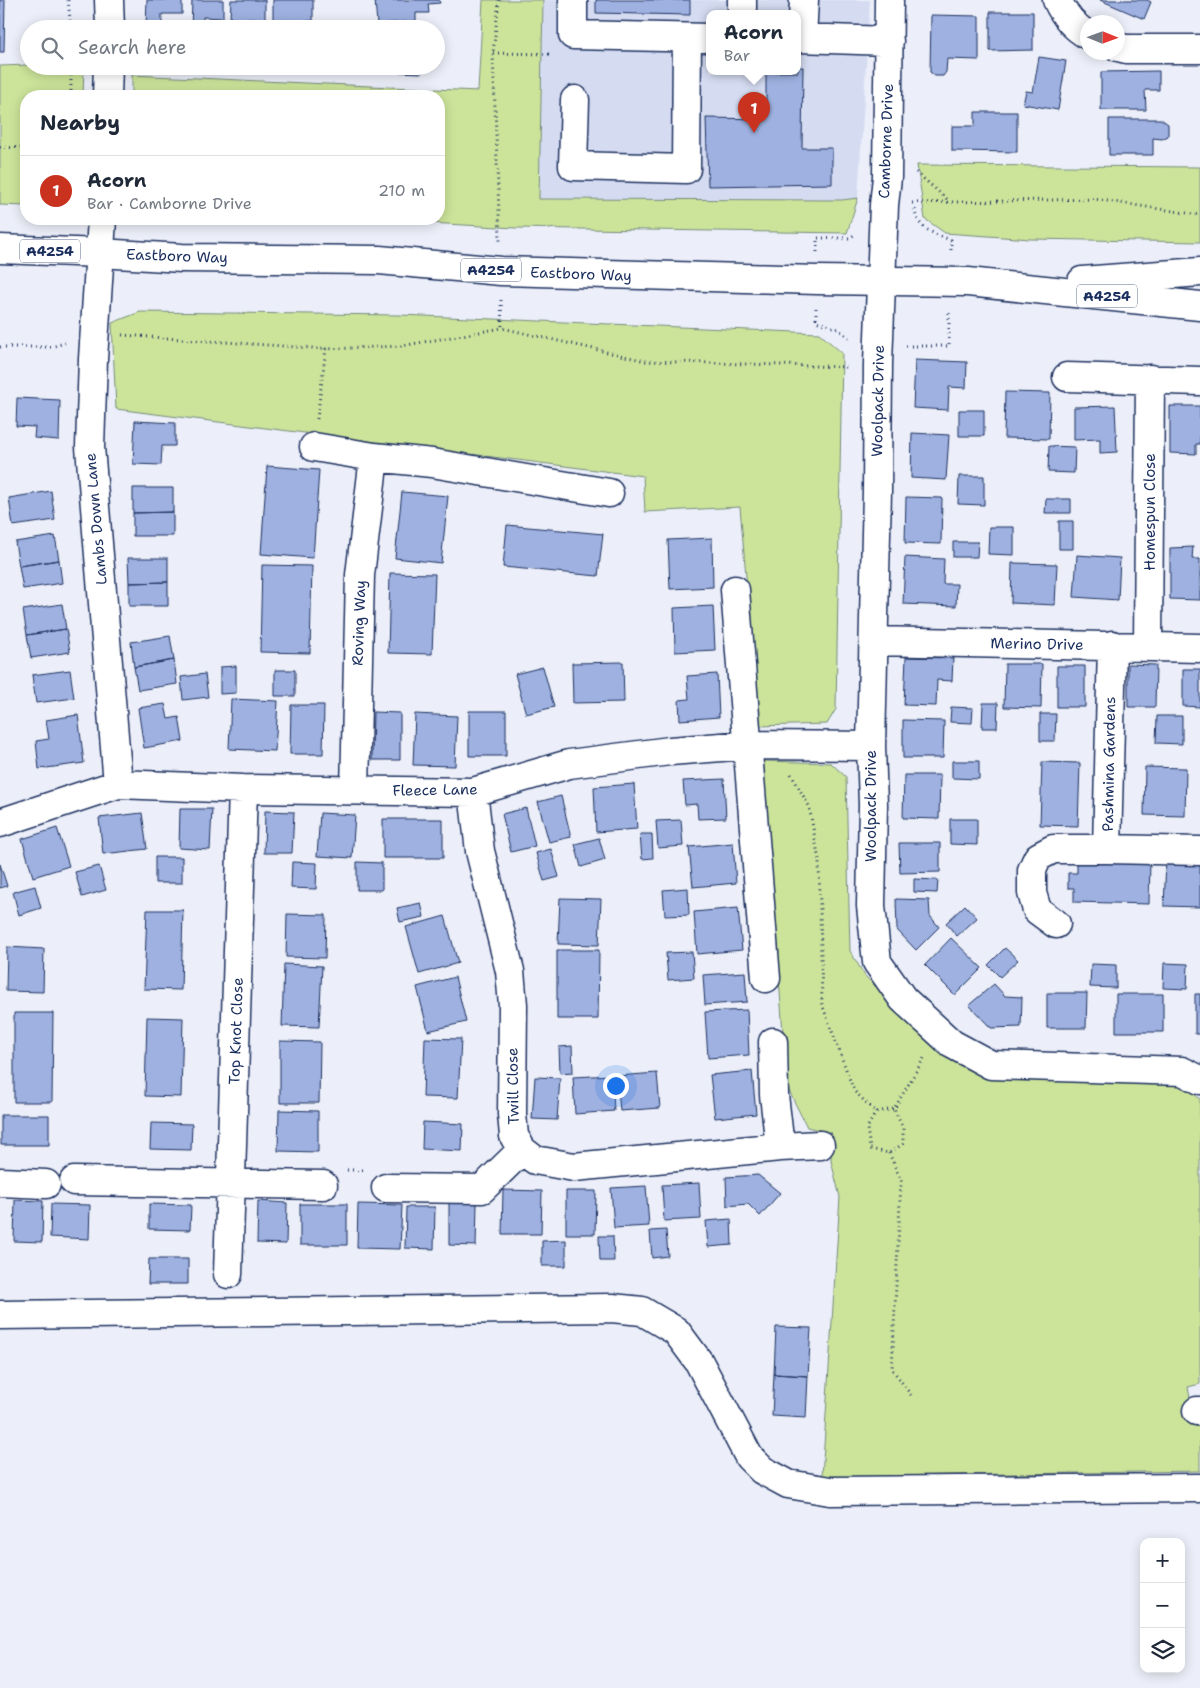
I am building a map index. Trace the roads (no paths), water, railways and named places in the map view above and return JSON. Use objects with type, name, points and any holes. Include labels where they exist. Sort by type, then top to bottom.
[{"type":"street","points":[[109,0],[110,20]]},
{"type":"street","points":[[573,0],[573,35],[699,38],[686,169],[574,166],[575,100]]},
{"type":"street","points":[[801,28],[804,0]]},
{"type":"street","name":"Camborne Drive","points":[[882,282],[884,205],[887,176],[889,0]]},
{"type":"street","points":[[1057,0],[1064,13],[1080,31]]},
{"type":"street","points":[[801,38],[889,42]]},
{"type":"street","points":[[1125,49],[1200,48]]},
{"type":"street","points":[[107,90],[108,75]]},
{"type":"street","points":[[100,253],[102,225]]},
{"type":"street","name":"Eastboro Way","points":[[0,249],[182,258],[379,260],[501,271],[882,282],[968,282],[1013,286]]},
{"type":"street","name":"Lambs Down Lane","points":[[100,253],[90,447],[118,784]]},
{"type":"street","name":"A4254","points":[[1013,286],[1200,272]]},
{"type":"street","name":"Woolpack Drive","points":[[882,282],[878,364],[871,746],[873,805],[871,906],[877,962],[903,999],[952,1044],[991,1065],[1182,1072],[1200,1080]]},
{"type":"street","name":"A4254","points":[[1013,286],[1200,306]]},
{"type":"street","points":[[1067,377],[1200,381]]},
{"type":"street","name":"Homespun Close","points":[[1148,646],[1150,380]]},
{"type":"street","points":[[314,447],[609,493]]},
{"type":"street","name":"Roving Way","points":[[355,790],[360,575],[374,457]]},
{"type":"street","points":[[735,590],[766,978]]},
{"type":"street","name":"Merino Drive","points":[[874,641],[1200,648]]},
{"type":"street","name":"Pashmina Gardens","points":[[1112,645],[1107,849],[1200,851]]},
{"type":"street","name":"Fleece Lane","points":[[0,823],[118,784],[243,789],[473,792],[569,764],[670,751],[747,745],[871,746]]},
{"type":"street","name":"Top Knot Close","points":[[228,1274],[243,789]]},
{"type":"street","name":"Twill Close","points":[[473,792],[480,850],[510,970],[513,1005],[512,1114],[514,1136],[522,1150]]},
{"type":"street","points":[[1056,924],[1038,910],[1032,893],[1032,870],[1038,857],[1053,849],[1107,849]]},
{"type":"street","points":[[773,1042],[774,1095],[780,1147]]},
{"type":"street","points":[[386,1188],[482,1189],[522,1150],[535,1160],[574,1167],[780,1147],[820,1145]]},
{"type":"street","points":[[74,1181],[323,1185]]},
{"type":"street","points":[[0,1182],[46,1184]]},
{"type":"street","points":[[0,1315],[612,1308],[642,1311],[676,1331],[699,1362],[749,1457],[762,1470],[788,1484],[830,1491],[1200,1488]]},
{"type":"place","name":"Acorn","points":[[754,133]]}]
